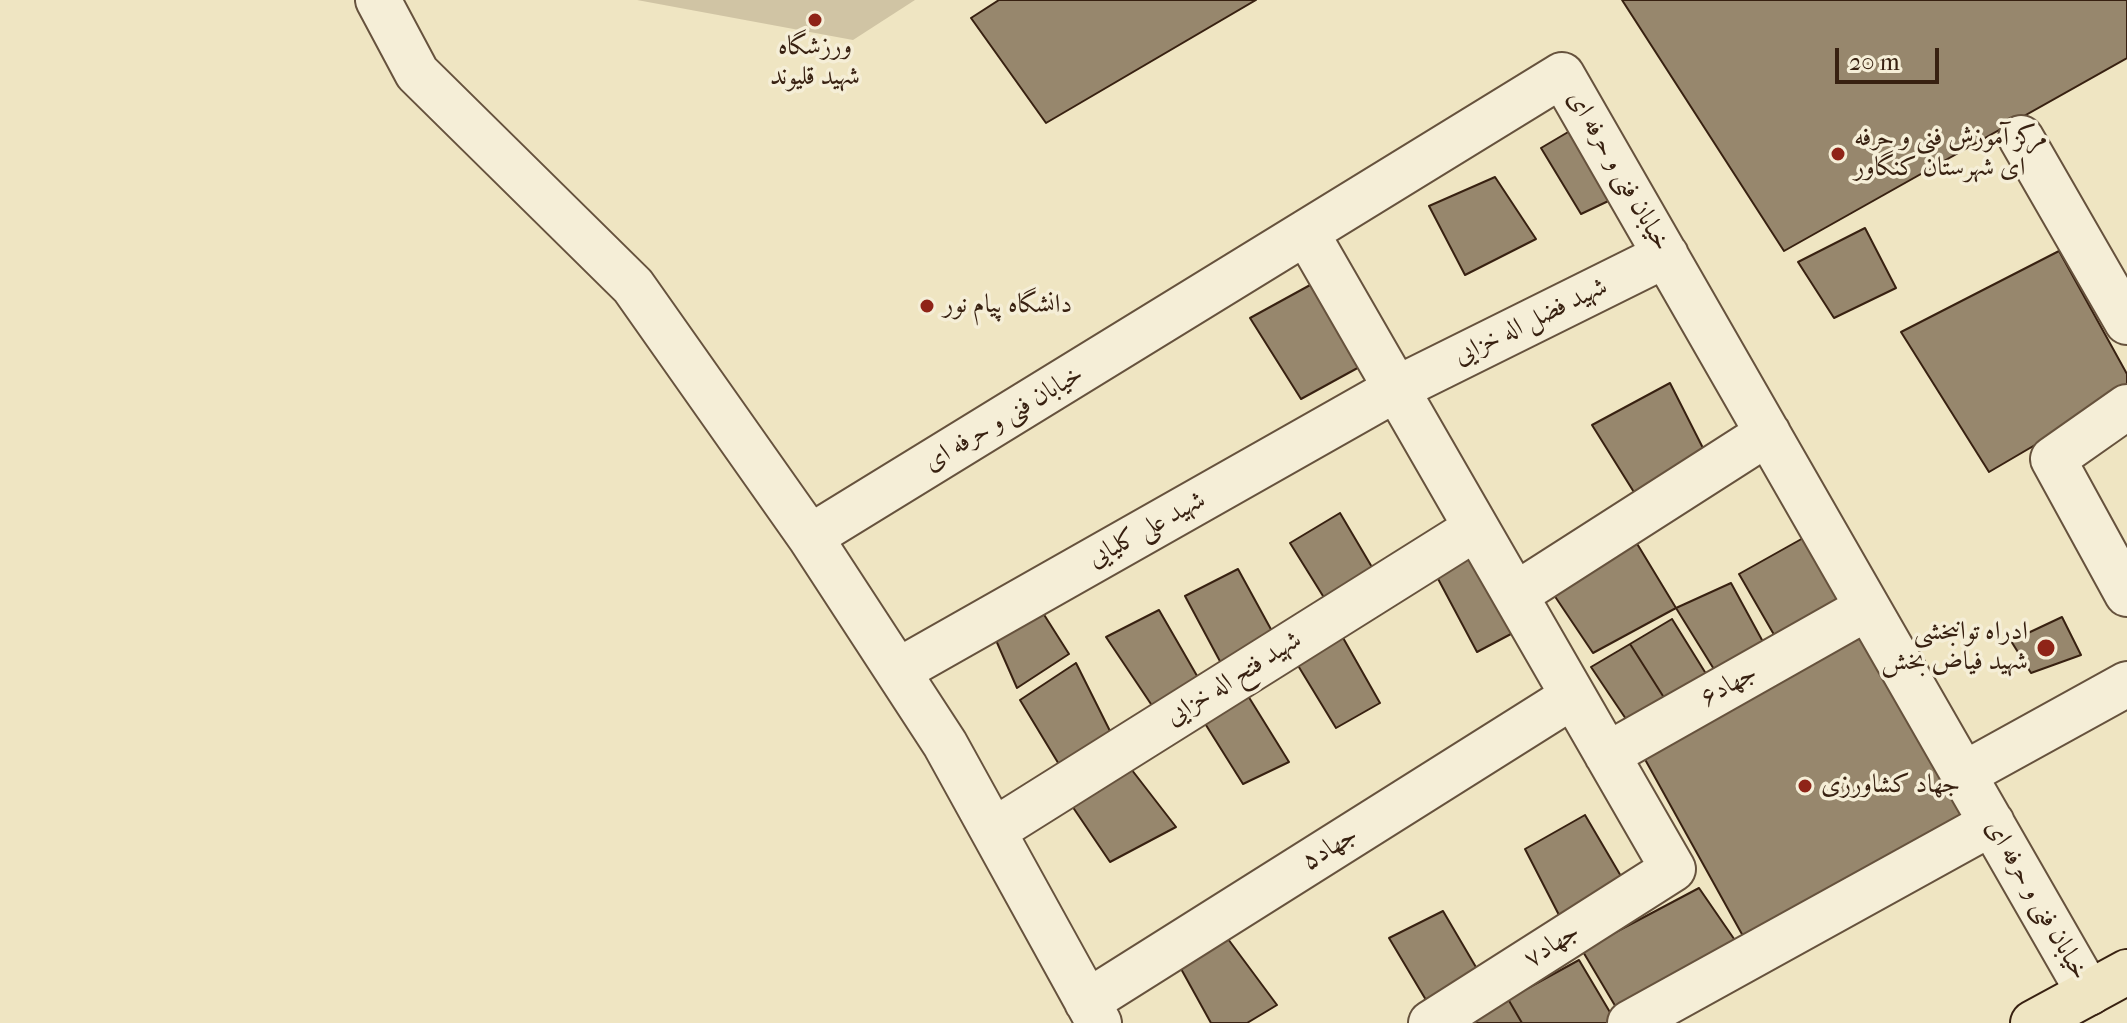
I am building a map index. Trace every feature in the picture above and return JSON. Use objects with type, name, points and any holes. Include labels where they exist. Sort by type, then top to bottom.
[{"type":"main road","points":[[2033,1023],[2127,972]]},
{"type":"street","points":[[378,0],[417,73],[633,286],[810,537],[945,744],[1093,1013]]},
{"type":"street","name":"خیابان فنی و حرفه ای","points":[[810,537],[1562,75],[2089,993]]},
{"type":"street","points":[[2021,138],[2127,322]]},
{"type":"street","points":[[1307,234],[1607,755]]},
{"type":"street","name":"شهید فضل اله خزایی","points":[[1396,389],[1666,255]]},
{"type":"street","name":"شهید علی کلیایی","points":[[898,671],[1396,389]]},
{"type":"street","points":[[2127,407],[2053,459],[2127,594]]},
{"type":"street","points":[[1515,595],[1768,433]]},
{"type":"street","name":"شهید فتح اله خزایی","points":[[993,831],[1476,528]]},
{"type":"street","name":"جهاد۶","points":[[1607,755],[1851,617]]},
{"type":"street","points":[[1964,774],[2127,684]]},
{"type":"street","name":"جهاد۵","points":[[1093,1013],[1573,696]]},
{"type":"street","name":"جهاد۷","points":[[1431,1023],[1673,869],[1607,755]]},
{"type":"street","points":[[1630,1023],[1992,823]]},
{"type":"shaded area","name":"ورزشگاه شهید قلیوند","points":[[637,0],[915,0],[853,40]]},
{"type":"building","points":[[999,0],[1256,0],[1046,123],[971,18]]},
{"type":"building","name":"مرکز آموزش فنی و حرفه ای شهرستان کنگاور","points":[[1622,0],[2127,0],[2127,58],[1784,251]]},
{"type":"building","points":[[1580,125],[1621,195],[1581,214],[1541,148]]},
{"type":"building","points":[[1495,177],[1536,239],[1465,275],[1429,206]]},
{"type":"building","points":[[1865,228],[1896,288],[1834,318],[1798,262]]},
{"type":"building","points":[[2059,251],[2127,374],[2127,391],[1989,472],[1901,332]]},
{"type":"building","points":[[1312,284],[1363,365],[1301,399],[1250,318]]},
{"type":"building","points":[[1670,383],[1706,454],[1637,497],[1592,425]]},
{"type":"building","points":[[1340,513],[1379,579],[1328,604],[1290,543]]},
{"type":"building","points":[[1805,537],[1851,617],[1784,652],[1739,574]]},
{"type":"building","points":[[1636,542],[1676,608],[1593,653],[1552,592]]},
{"type":"building","points":[[1478,546],[1526,626],[1477,652],[1436,575]]},
{"type":"building","points":[[1238,569],[1273,633],[1222,665],[1185,596]]},
{"type":"building","points":[[1731,583],[1774,662],[1725,687],[1676,608]]},
{"type":"building","points":[[1029,591],[1069,654],[1017,688],[984,613]]},
{"type":"building","points":[[1159,610],[1200,681],[1155,710],[1106,637]]},
{"type":"building","name":"ادراه توانبخشی شهید فیاض بخش","points":[[2062,617],[2081,655],[2031,673],[2011,641]]},
{"type":"building","points":[[1672,619],[1713,685],[1670,707],[1630,644]]},
{"type":"building","name":"جهاد کشاورزی","points":[[1864,635],[1970,818],[1743,936],[1642,754]]},
{"type":"building","points":[[1342,636],[1380,703],[1336,728],[1294,659]]},
{"type":"building","points":[[1630,644],[1670,707],[1632,728],[1591,667]]},
{"type":"building","points":[[1076,663],[1113,737],[1060,766],[1020,700]]},
{"type":"building","points":[[1245,691],[1289,762],[1243,784],[1199,714]]},
{"type":"building","points":[[1128,765],[1176,827],[1110,862],[1068,800]]},
{"type":"building","points":[[1585,815],[1625,883],[1560,917],[1525,849]]},
{"type":"building","points":[[1699,888],[1741,949],[1620,1014],[1582,950]]},
{"type":"building","points":[[1443,911],[1480,974],[1426,1000],[1389,938]]},
{"type":"building","points":[[1228,939],[1277,1005],[1247,1023],[1211,1023],[1180,967]]},
{"type":"building","points":[[1579,960],[1614,1019],[1607,1023],[1522,1023],[1508,999]]},
{"type":"building","points":[[1508,999],[1522,1023],[1473,1023]]},
{"type":"place","name":"ورزشگاه شهید قلیوند","points":[[815,20]]},
{"type":"place","name":"مرکز آموزش فنی و حرفه ای شهرستان کنگاور","points":[[1838,154]]},
{"type":"place","name":"دانشگاه پیام نور","points":[[927,306]]},
{"type":"place","name":"ادراه توانبخشی شهید فیاض بخش","points":[[2046,648]]},
{"type":"place","name":"جهاد کشاورزی","points":[[1805,786]]}]
